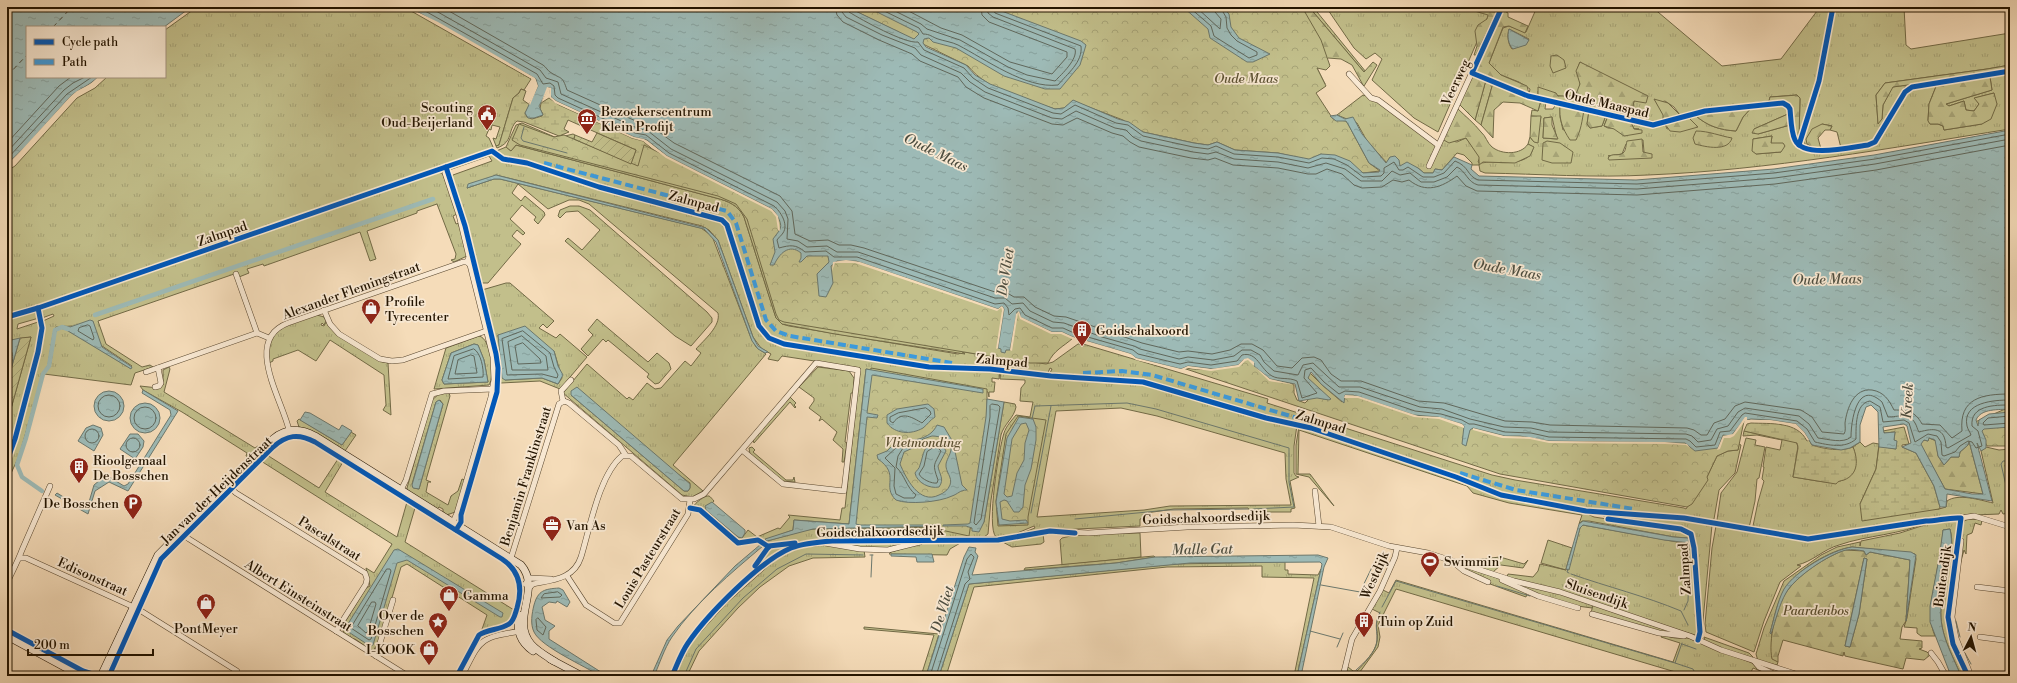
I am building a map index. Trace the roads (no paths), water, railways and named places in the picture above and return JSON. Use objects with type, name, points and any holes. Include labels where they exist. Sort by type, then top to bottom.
[{"type":"street","name":"Veerweg","points":[[1429,166],[1502,7]]},
{"type":"street","points":[[1349,74],[1370,98],[1378,100],[1438,145]]},
{"type":"street","points":[[445,173],[461,222],[469,257],[467,262],[470,266],[493,361],[493,388],[457,515],[453,522]]},
{"type":"street","name":"Alexander Flemingstraat","points":[[269,338],[276,330],[285,324],[463,262],[467,262]]},
{"type":"street","points":[[236,274],[257,333]]},
{"type":"street","points":[[324,310],[330,324],[337,332],[376,357],[390,361],[403,360],[486,331]]},
{"type":"street","points":[[146,372],[257,333],[269,338],[266,348],[266,360],[288,430]]},
{"type":"street","points":[[690,500],[698,498],[704,494],[816,363],[858,370],[844,491],[784,484],[742,450]]},
{"type":"street","points":[[155,387],[159,386],[161,383],[158,368]]},
{"type":"street","name":"Benjamin Franklinstraat","points":[[563,401],[561,391],[571,380]]},
{"type":"street","points":[[401,490],[406,480],[433,393],[493,388]]},
{"type":"street","name":"Benjamin Franklinstraat","points":[[563,401],[569,402],[620,446],[625,454],[631,456],[680,497],[690,500]]},
{"type":"street","name":"Benjamin Franklinstraat","points":[[512,559],[557,407],[563,401]]},
{"type":"street","name":"Jan van der Heijdenstraat","points":[[102,675],[156,558],[273,438],[288,430],[298,430],[310,433],[512,559]]},
{"type":"street","points":[[527,583],[533,584],[567,576],[575,569],[580,560],[606,476],[617,461],[625,454]]},
{"type":"street","name":"Pascalstraat","points":[[227,485],[236,493],[365,573],[367,577],[366,584],[336,631]]},
{"type":"street","points":[[7,583],[20,558],[22,550],[50,486]]},
{"type":"street","points":[[1315,492],[1319,526]]},
{"type":"street","name":"Louis Pasteurstraat","points":[[567,576],[586,605],[614,623],[620,623],[688,514],[690,500]]},
{"type":"street","name":"Buitendijk","points":[[1969,676],[1956,638],[1952,617],[1960,560],[1962,518],[1974,516],[2010,528]]},
{"type":"street","name":"Goidschalxoordsedijk","points":[[672,676],[682,653],[693,636],[748,579],[767,563],[785,551],[802,545],[821,542],[1006,539],[1050,531],[1088,534],[1187,527],[1319,526],[1336,528],[1397,548]]},
{"type":"street","name":"Albert Einsteinstraat","points":[[180,532],[187,538],[408,676]]},
{"type":"street","name":"Goidschalxoordsedijk","points":[[821,542],[863,549],[888,550],[927,540]]},
{"type":"street","name":"Sluisendijk","points":[[1397,548],[1420,551],[1499,576],[1560,592],[1687,635],[1717,649],[1802,676]]},
{"type":"street","name":"Westdijk","points":[[1343,676],[1352,639],[1380,590],[1395,557],[1397,548]]},
{"type":"street","name":"Edisonstraat","points":[[20,558],[26,558],[134,606],[236,674]]},
{"type":"street","points":[[512,559],[527,583],[525,597],[518,620],[527,646],[582,676]]},
{"type":"street","name":"Sluisendijk","points":[[1451,560],[1464,571],[1488,582]]},
{"type":"street","name":"Sluisendijk","points":[[1499,576],[1506,582],[1535,595],[1578,608]]},
{"type":"street","points":[[527,583],[554,579]]},
{"type":"street","points":[[1977,587],[2010,591]]},
{"type":"street","points":[[376,656],[393,600]]},
{"type":"street","name":"Sluisendijk","points":[[1592,614],[1662,634],[1687,635]]},
{"type":"street","points":[[462,676],[481,642],[495,635],[521,631]]},
{"type":"street","points":[[7,636],[81,676]]},
{"type":"street","points":[[1980,637],[2010,641]]},
{"type":"street","points":[[1930,653],[1938,662],[1946,676]]},
{"type":"street","points":[[1753,661],[1760,667],[1778,676]]},
{"type":"water","points":[[7,7],[191,7],[165,26],[26,26],[26,78],[97,78],[70,97],[26,146],[7,164]]},
{"type":"water","points":[[409,7],[847,7],[914,39],[919,34],[917,32],[867,7],[991,7],[1081,41],[1086,45],[1080,65],[1060,89],[1045,89],[1004,76],[956,48],[933,42],[929,38],[924,39],[923,43],[926,47],[966,65],[975,75],[990,84],[1055,109],[1064,108],[1073,100],[1118,119],[1129,122],[1143,132],[1208,145],[1217,142],[1235,150],[1278,153],[1309,159],[1321,154],[1335,155],[1350,161],[1363,173],[1379,172],[1380,170],[1369,163],[1346,121],[1336,121],[1330,116],[1337,115],[1345,119],[1353,117],[1362,134],[1386,163],[1390,157],[1395,156],[1399,160],[1400,166],[1407,162],[1424,173],[1433,173],[1435,169],[1442,170],[1454,157],[1472,165],[1471,169],[1479,176],[1636,180],[1774,169],[1874,155],[2010,130],[2010,409],[1982,413],[1976,420],[1978,426],[1979,420],[1989,414],[2010,412],[2010,427],[1984,429],[1982,431],[1986,440],[1986,448],[1981,451],[1977,443],[1992,501],[1947,494],[1946,507],[1940,507],[1934,486],[1916,453],[1902,447],[1911,443],[1907,426],[1904,424],[1883,427],[1884,433],[1895,432],[1894,440],[1897,441],[1896,449],[1879,447],[1878,412],[1871,405],[1866,407],[1860,425],[1860,442],[1850,448],[1841,450],[1812,445],[1804,432],[1796,424],[1751,419],[1743,421],[1731,436],[1723,435],[1718,448],[1695,451],[1685,443],[1549,441],[1520,436],[1505,436],[1473,428],[1470,430],[1466,446],[1462,444],[1464,426],[1462,424],[1438,417],[1414,415],[1353,395],[1345,395],[1344,403],[1321,384],[1311,372],[1308,378],[1331,399],[1317,398],[1299,401],[1295,384],[1270,379],[1254,366],[1254,363],[1249,359],[1243,360],[1238,365],[1214,369],[1188,366],[1181,369],[1136,358],[1131,354],[1073,337],[1062,332],[1052,332],[1020,317],[1020,313],[1017,312],[1010,350],[1006,350],[1005,353],[1001,352],[1001,349],[998,348],[1004,309],[1002,306],[998,309],[856,261],[837,261],[831,266],[833,283],[826,297],[819,296],[817,274],[829,262],[828,256],[807,256],[799,262],[801,253],[792,249],[785,251],[774,265],[770,265],[775,252],[773,239],[781,226],[778,217],[772,209],[667,156],[647,140],[634,137],[556,101],[551,97],[549,87],[539,106],[543,115],[528,118],[525,113],[538,86],[536,79]],"holes":[[[1929,438],[1935,440],[1938,456],[1944,465],[1951,457],[1959,457],[1960,452],[1968,445],[1969,441],[1983,494],[1972,494],[1945,489],[1921,444],[1924,440],[1928,441]]]},
{"type":"water","points":[[1183,7],[1223,7],[1229,14],[1231,27],[1239,38],[1270,54],[1253,62],[1247,62],[1210,38],[1208,29]]},
{"type":"water","points":[[1509,29],[1529,40],[1526,45],[1513,49],[1508,40]]},
{"type":"water","points":[[496,175],[706,228],[718,240],[753,337],[758,346],[768,352],[765,353],[758,349],[752,341],[716,242],[704,229],[500,179],[494,179],[467,188],[468,184]]},
{"type":"water","points":[[90,320],[93,321],[102,347],[132,367],[131,369],[63,328],[64,326],[70,327]]},
{"type":"water","points":[[525,326],[554,351],[558,366],[563,375],[558,384],[542,378],[505,380],[502,378],[498,335]]},
{"type":"water","points":[[20,338],[7,383],[13,359],[11,350],[7,347],[7,341]]},
{"type":"water","points":[[474,344],[478,345],[484,360],[488,382],[444,384],[442,380],[451,353]]},
{"type":"water","points":[[866,369],[983,389],[983,393],[872,375],[867,413],[878,415],[877,418],[867,417],[856,524],[937,526],[813,529],[767,541],[765,539],[793,530],[794,520],[849,524]]},
{"type":"water","points":[[577,387],[690,484],[688,491],[684,491],[571,395],[571,391]]},
{"type":"water","points":[[143,390],[178,411],[128,491],[109,482],[95,491],[88,514],[55,495],[57,493],[83,509],[89,502],[94,485],[106,475],[124,486],[128,484],[171,415],[170,410],[142,393]]},
{"type":"water","points":[[109,391],[120,395],[124,406],[120,417],[109,421],[98,417],[94,406],[98,395]]},
{"type":"water","points":[[987,399],[1004,402],[984,522],[979,532],[972,531],[972,528],[966,526],[943,526],[970,523],[986,417]]},
{"type":"water","points":[[439,400],[443,404],[419,489],[413,488],[412,485],[436,402]]},
{"type":"water","points":[[145,403],[156,407],[160,418],[156,429],[145,433],[134,429],[130,418],[134,407]]},
{"type":"water","points":[[928,404],[934,409],[935,417],[923,428],[913,432],[904,432],[890,427],[887,423],[887,415],[897,409]]},
{"type":"water","points":[[305,412],[310,413],[339,430],[342,425],[352,431],[342,445],[300,420]]},
{"type":"water","points":[[1019,417],[1033,419],[1036,427],[1036,440],[1031,469],[1025,485],[1023,507],[1019,512],[1014,512],[1007,501],[1004,500],[1000,502],[1002,519],[1010,521],[1026,520],[1028,523],[999,525],[996,502],[1007,438]],"holes":[[[1026,423],[1029,430],[1025,443],[1024,460],[1017,473],[1012,496],[1007,497],[1004,494],[1012,439],[1021,424]]]},
{"type":"water","points":[[93,425],[101,428],[103,435],[94,451],[78,441],[86,428]]},
{"type":"water","points":[[937,425],[944,427],[953,442],[962,485],[967,490],[947,498],[932,501],[916,503],[901,502],[896,500],[890,490],[890,475],[888,470],[878,459],[877,455],[887,451],[897,441],[920,439],[930,434]],"holes":[[[935,436],[946,440],[951,446],[951,451],[946,464],[951,482],[946,491],[932,497],[925,496],[914,488],[900,464],[904,452],[915,447],[923,439]]]},
{"type":"water","points":[[130,434],[138,434],[144,441],[143,447],[135,459],[120,449]]},
{"type":"water","points":[[937,442],[943,446],[946,451],[938,466],[942,481],[941,484],[939,487],[932,487],[918,480],[915,473],[927,447],[932,443]]},
{"type":"water","points":[[712,502],[745,530],[742,538],[738,537],[706,510],[705,506]]},
{"type":"water","points":[[1583,521],[1674,537],[1688,538],[1690,543],[1664,540],[1583,525],[1580,528],[1569,570],[1566,569],[1579,524]]},
{"type":"water","points":[[1950,529],[1950,559],[1942,598],[1941,617],[1944,635],[1961,676],[1951,676],[1930,622],[1930,606],[1938,564],[1940,564],[1939,559],[1943,530]]},
{"type":"water","points":[[761,544],[763,546],[739,567],[714,588],[735,566]]},
{"type":"water","points":[[969,547],[976,548],[975,552],[978,556],[972,575],[1116,563],[1155,557],[1318,555],[1328,558],[1324,567],[1301,676],[1297,676],[1321,569],[1322,564],[1320,562],[1190,563],[969,584],[939,676],[926,676],[964,557]]},
{"type":"water","points":[[1852,547],[1911,552],[1916,555],[1906,621],[1910,560],[1870,552],[1866,555],[1864,551],[1846,550],[1822,561],[1804,574],[1790,587],[1781,602],[1771,634],[1779,599],[1789,582],[1796,575],[1815,562],[1834,552]]},
{"type":"water","points":[[398,549],[503,613],[502,617],[407,560],[397,563],[373,645],[370,646],[347,631],[346,627],[394,550]]},
{"type":"water","points":[[891,554],[932,554],[934,562],[917,562],[916,557],[891,556]]},
{"type":"water","points":[[1864,558],[1867,559],[1859,614],[1850,647],[1845,646]]},
{"type":"water","points":[[559,588],[563,590],[570,602],[567,607],[557,601],[556,603],[549,602],[542,607],[545,620],[555,626],[549,631],[549,639],[604,674],[603,676],[600,676],[554,650],[538,638],[534,632],[532,626],[532,615],[538,596],[543,591]]},
{"type":"water","points":[[711,591],[681,624],[667,646],[654,676],[651,676],[667,640],[678,626]]},
{"type":"waterway","points":[[524,127],[521,138],[523,141],[567,153]]},
{"type":"waterway","points":[[95,315],[433,199]]},
{"type":"waterway","points":[[42,491],[22,477],[17,465],[26,438],[43,374],[49,366],[55,330],[62,327],[68,329]]},
{"type":"waterway","points":[[1032,419],[1035,406],[1127,403],[1156,409],[1289,448],[1289,482],[1294,507],[1253,509]]},
{"type":"waterway","points":[[1031,513],[1051,406]]},
{"type":"waterway","points":[[2010,461],[2003,461],[2001,464],[2010,503]]},
{"type":"waterway","points":[[1075,519],[1168,510],[1248,509]]},
{"type":"waterway","points":[[1684,610],[1688,601],[1689,542]]},
{"type":"waterway","points":[[684,676],[696,649],[743,598],[777,569],[806,554],[863,555]]},
{"type":"waterway","points":[[871,577],[872,555]]},
{"type":"waterway","points":[[1321,585],[1360,592],[1375,561]]},
{"type":"waterway","points":[[1568,569],[1567,572],[1569,573]]},
{"type":"waterway","points":[[1571,574],[1681,611],[1688,625]]},
{"type":"waterway","points":[[1382,607],[1396,581],[1675,663]]},
{"type":"waterway","points":[[1497,586],[1530,596]]},
{"type":"waterway","points":[[1356,670],[1370,656],[1375,648],[1377,640],[1376,623],[1380,612]]},
{"type":"waterway","points":[[1956,621],[1960,637]]},
{"type":"waterway","points":[[1310,631],[1340,639]]},
{"type":"waterway","points":[[1337,647],[1343,633]]},
{"type":"waterway","points":[[1682,643],[1675,663],[1693,669],[1695,673]]},
{"type":"waterway","points":[[1682,644],[1696,649]]},
{"type":"waterway","points":[[1965,653],[1971,664]]},
{"type":"place","name":"Scouting Oud-Beijerland","points":[[487,131]]},
{"type":"place","name":"Bezoekerscentrum Klein Profijt","points":[[587,135]]},
{"type":"place","name":"Profile Tyrecenter","points":[[371,325]]},
{"type":"place","name":"Goidschalxoord","points":[[1082,347]]},
{"type":"place","name":"Rioolgemaal De Bosschen","points":[[79,484]]},
{"type":"place","name":"De Bosschen","points":[[133,520]]},
{"type":"place","name":"Van As","points":[[552,542]]},
{"type":"place","name":"Swimmin'","points":[[1430,578]]},
{"type":"place","name":"Gamma","points":[[449,612]]},
{"type":"place","name":"PontMeyer","points":[[206,620]]},
{"type":"place","name":"Tuin op Zuid","points":[[1364,638]]},
{"type":"place","name":"Over de Bosschen","points":[[438,639]]},
{"type":"place","name":"I-KOOK","points":[[429,666]]},
{"type":"park label","name":"Oude Maas","points":[[1246,78]]},
{"type":"park label","name":"Vlietmonding","points":[[923,442]]},
{"type":"park label","name":"Paardenbos","points":[[1816,610]]},
{"type":"water label","name":"Oude Maas","points":[[936,152]]},
{"type":"water label","name":"Oude Maas","points":[[1507,269]]},
{"type":"water label","name":"De Vliet","points":[[1005,272]]},
{"type":"water label","name":"Oude Maas","points":[[1827,279]]},
{"type":"water label","name":"Kreek","points":[[1907,401]]},
{"type":"water label","name":"Malle Gat","points":[[1202,549]]},
{"type":"water label","name":"De Vliet","points":[[942,609]]}]
